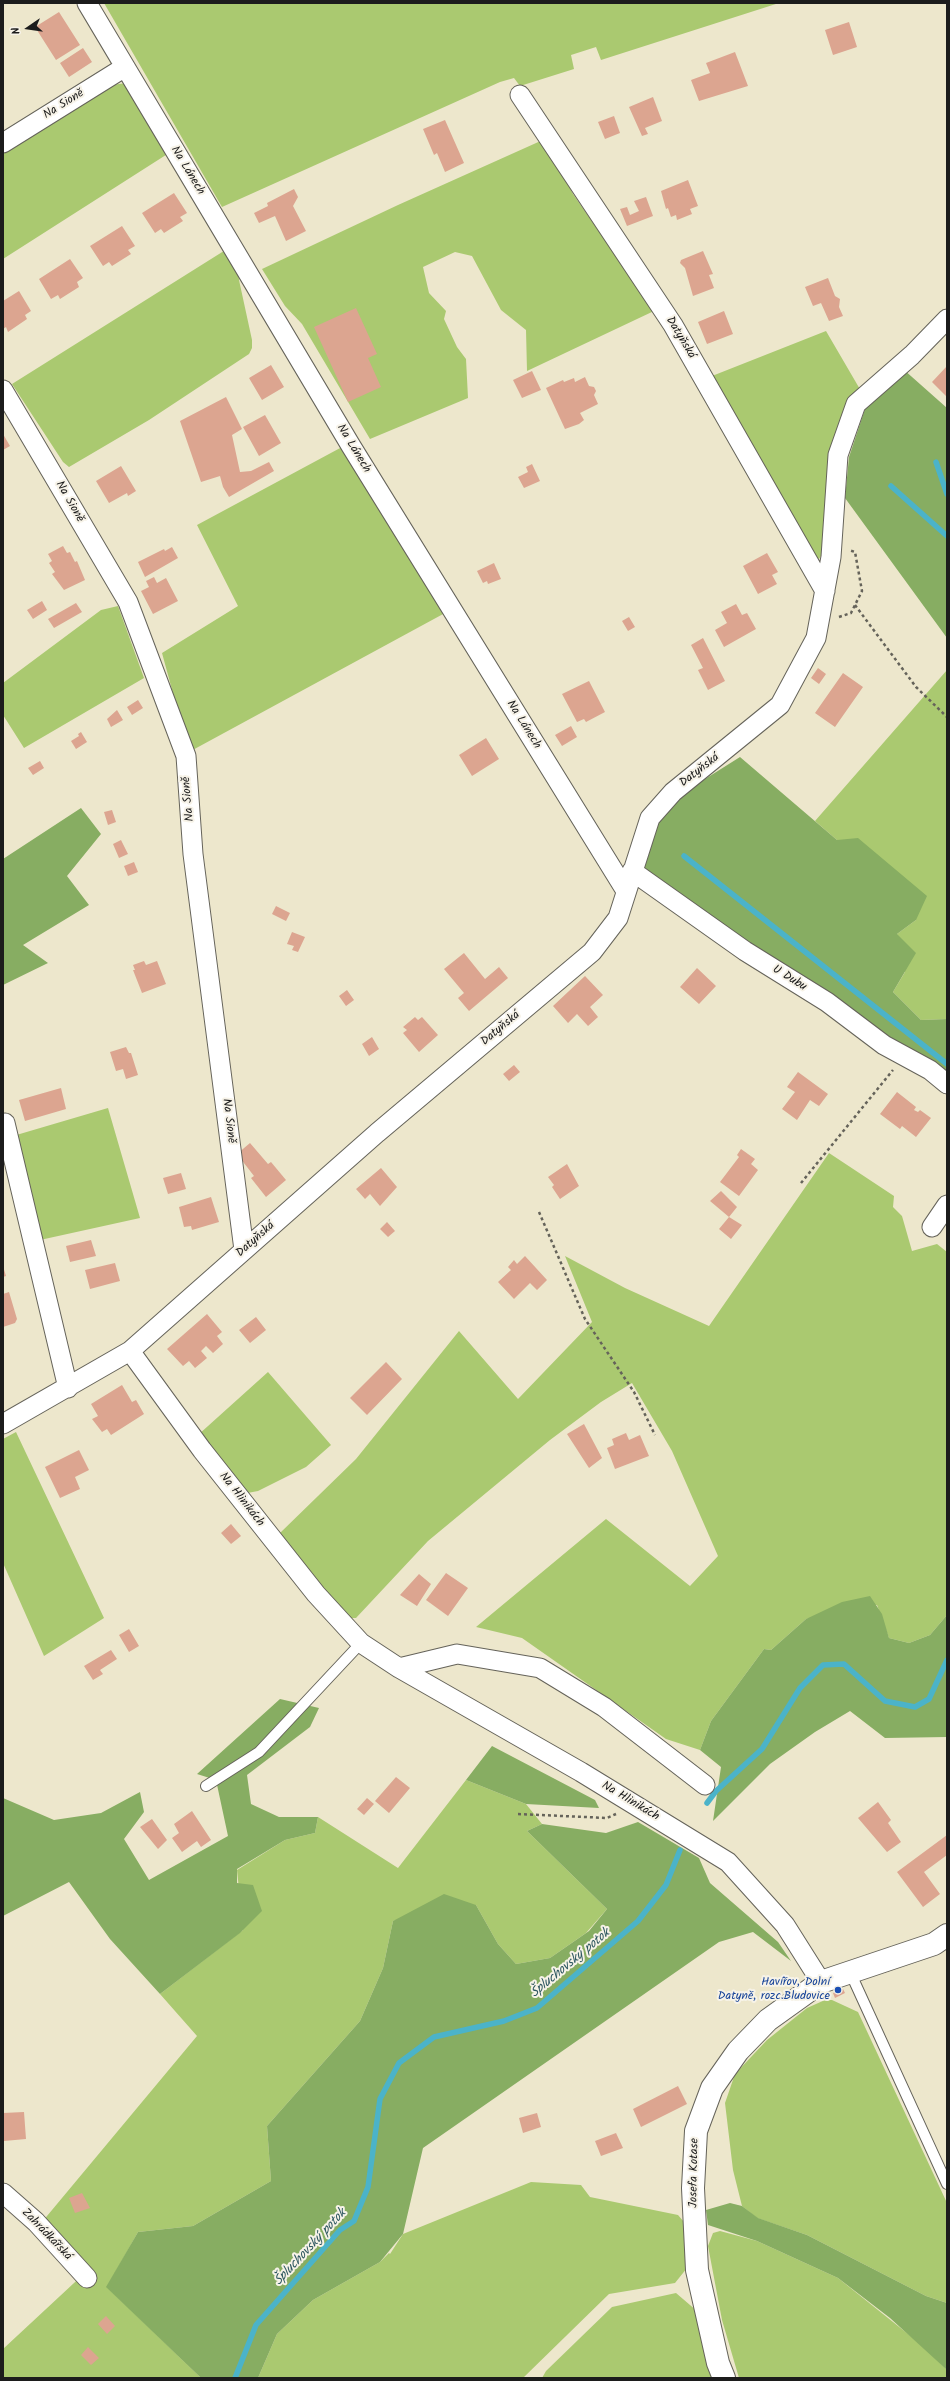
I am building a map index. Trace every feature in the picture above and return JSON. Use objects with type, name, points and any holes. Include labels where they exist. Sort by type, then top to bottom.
[{"type":"street","name":"Na Lánech","points":[[88,3],[351,446],[626,891]]},
{"type":"street","name":"Na Sioně","points":[[3,143],[125,67]]},
{"type":"street","name":"Datyňská","points":[[520,95],[673,325],[825,591]]},
{"type":"street","name":"Datyňská","points":[[3,1424],[130,1351],[377,1133],[592,952],[618,918],[650,818],[673,792],[780,705],[816,638],[832,546],[838,456],[856,404],[912,355],[947,319]]},
{"type":"street","name":"Na Sioně","points":[[3,390],[128,602],[186,756],[193,854],[244,1250]]},
{"type":"street","name":"U Dubu","points":[[632,871],[745,951],[827,1002],[885,1045],[930,1070],[947,1084]]},
{"type":"street","points":[[5,1123],[68,1388]]},
{"type":"street","points":[[932,1227],[947,1205]]},
{"type":"street","name":"Na Hlinikách","points":[[130,1351],[212,1462],[316,1594],[361,1643],[399,1668],[636,1806],[728,1862],[785,1925],[821,1982]]},
{"type":"street","points":[[399,1668],[457,1654],[540,1668],[604,1707],[705,1785]]},
{"type":"street","name":"Josefa Kotase","points":[[724,2378],[718,2363],[697,2270],[693,2188],[696,2131],[712,2088],[738,2051],[768,2020],[821,1982],[934,1944],[947,1936]]},
{"type":"street","name":"Zahrádkářská","points":[[3,2193],[36,2222],[87,2278]]},
{"type":"lane","points":[[206,1786],[259,1752],[361,1643]]},
{"type":"lane","points":[[850,1972],[947,2184]]},
{"type":"path","points":[[819,623],[851,613],[862,591],[855,552],[832,546]]},
{"type":"path","points":[[855,605],[916,687],[947,717]]},
{"type":"path","points":[[801,1183],[904,1056]]},
{"type":"path","points":[[539,1212],[585,1319],[634,1392],[655,1435]]},
{"type":"path","points":[[518,1814],[607,1818],[636,1806]]},
{"type":"green space","points":[[104,3],[779,3],[601,60],[596,47],[571,55],[574,69],[520,86],[514,78],[500,82],[222,207]]},
{"type":"green space","points":[[127,83],[169,153],[3,259],[3,151],[111,85]]},
{"type":"green space","points":[[545,139],[573,194],[654,311],[527,371],[526,330],[501,310],[472,256],[455,252],[423,267],[429,293],[446,311],[444,319],[457,347],[466,359],[468,398],[370,439],[302,324],[285,306],[262,269],[398,205]]},
{"type":"green space","points":[[227,249],[238,267],[239,280],[252,340],[252,348],[249,354],[149,420],[69,467],[63,462],[12,384]]},
{"type":"green space","points":[[826,331],[861,391],[828,544],[816,564],[712,376]]},
{"type":"green space","points":[[903,369],[947,408],[947,638],[845,498],[849,457],[866,406]]},
{"type":"green space","points":[[342,447],[445,613],[189,752],[162,653],[238,606],[197,525]]},
{"type":"green space","points":[[118,606],[144,678],[24,748],[3,715],[3,683],[101,610]]},
{"type":"green space","points":[[947,670],[947,1019],[921,1020],[893,992],[905,972],[897,934],[916,920],[837,840],[815,821]]},
{"type":"green space","points":[[740,757],[837,840],[858,838],[927,896],[916,920],[897,934],[916,953],[893,992],[921,1020],[947,1019],[947,1084],[632,871],[667,803]]},
{"type":"green space","points":[[81,808],[101,834],[67,876],[89,905],[23,945],[48,963],[3,985],[3,859]]},
{"type":"green space","points":[[108,1108],[140,1218],[40,1240],[13,1136]]},
{"type":"green space","points":[[829,1153],[894,1196],[893,1207],[902,1216],[912,1251],[937,1244],[947,1252],[947,1615],[930,1635],[909,1643],[889,1638],[877,1605],[806,1619],[771,1650],[764,1649],[711,1721],[700,1750],[666,1739],[522,1638],[476,1627],[606,1519],[690,1586],[718,1556],[672,1451],[632,1383],[601,1402],[550,1440],[428,1541],[356,1618],[338,1618],[280,1533],[356,1459],[459,1331],[518,1399],[592,1322],[565,1256],[625,1288],[709,1326]]},
{"type":"green space","points":[[268,1372],[331,1445],[306,1467],[258,1491],[242,1494],[198,1435]]},
{"type":"green space","points":[[16,1432],[104,1618],[44,1656],[3,1563],[3,1439]]},
{"type":"green space","points":[[870,1596],[882,1614],[889,1638],[909,1643],[930,1635],[947,1615],[947,1737],[885,1738],[850,1711],[815,1732],[770,1764],[713,1821],[721,1767],[700,1750],[711,1721],[764,1649],[771,1650],[806,1619],[842,1602]]},
{"type":"green space","points":[[280,1699],[319,1708],[310,1727],[247,1775],[251,1804],[279,1817],[318,1817],[315,1833],[285,1840],[237,1869],[237,1883],[253,1885],[262,1911],[240,1933],[160,1994],[110,1939],[69,1882],[3,1916],[3,1798],[54,1820],[101,1813],[140,1792],[144,1812],[124,1839],[149,1880],[228,1836],[216,1780],[197,1774]]},
{"type":"green space","points":[[492,1746],[595,1800],[599,1808],[526,1804],[466,1780]]},
{"type":"green space","points":[[466,1780],[526,1804],[542,1824],[527,1831],[607,1909],[586,1933],[550,1958],[516,1964],[498,1944],[476,1905],[393,1921],[383,1968],[360,2021],[267,2126],[271,2181],[193,2226],[138,2232],[107,2287],[201,2378],[3,2378],[3,2349],[88,2270],[42,2222],[197,2036],[160,1994],[243,1930],[237,1870],[285,1840],[315,1833],[318,1817],[398,1868]]},
{"type":"green space","points":[[638,1822],[699,1858],[710,1883],[778,1942],[791,1961],[753,1932],[719,1942],[423,2148],[403,2234],[380,2262],[313,2300],[277,2334],[258,2378],[201,2378],[106,2287],[138,2232],[193,2226],[271,2181],[267,2126],[360,2021],[383,1968],[393,1921],[444,1894],[476,1905],[498,1944],[516,1964],[550,1958],[589,1931],[607,1909],[527,1831],[542,1824],[606,1833]]},
{"type":"green space","points":[[825,2000],[832,2000],[858,2012],[947,2203],[947,2303],[926,2296],[807,2235],[757,2218],[742,2206],[733,2170],[725,2103],[735,2074],[767,2040],[807,2008]]},
{"type":"green space","points":[[531,2182],[581,2185],[590,2197],[678,2215],[684,2222],[687,2268],[675,2283],[609,2294],[523,2378],[258,2378],[277,2334],[313,2300],[380,2262],[389,2253],[390,2254],[403,2234]]},
{"type":"green space","points":[[730,2203],[742,2206],[758,2218],[807,2235],[926,2296],[947,2303],[947,2370],[890,2318],[838,2278],[757,2241],[708,2225],[706,2210]]},
{"type":"green space","points":[[720,2231],[757,2241],[838,2278],[928,2350],[947,2370],[947,2378],[739,2378],[722,2320],[708,2246],[713,2233]]},
{"type":"green space","points":[[676,2293],[697,2311],[715,2378],[542,2378],[546,2371],[612,2307]]},
{"type":"building","points":[[59,12],[80,45],[56,60],[35,27]]},
{"type":"building","points":[[849,22],[857,47],[833,55],[825,30]]},
{"type":"building","points":[[83,48],[92,62],[69,77],[60,63]]},
{"type":"building","points":[[735,52],[748,86],[699,101],[691,80],[710,73],[706,63]]},
{"type":"building","points":[[653,97],[662,121],[645,128],[648,134],[642,136],[629,107]]},
{"type":"building","points":[[614,116],[620,133],[605,139],[598,122]]},
{"type":"building","points":[[445,120],[464,163],[445,172],[437,153],[434,155],[423,129]]},
{"type":"building","points":[[688,180],[698,206],[690,209],[692,214],[677,220],[676,215],[671,217],[668,208],[666,209],[661,191]]},
{"type":"building","points":[[294,189],[298,197],[293,206],[306,231],[286,241],[275,216],[259,223],[254,213],[268,206],[267,203]]},
{"type":"building","points":[[174,193],[187,213],[180,217],[183,221],[164,233],[161,229],[155,233],[142,213]]},
{"type":"building","points":[[646,197],[653,216],[627,226],[620,209],[627,207],[630,215],[639,211],[634,201]]},
{"type":"building","points":[[122,226],[135,246],[128,250],[131,254],[112,266],[109,262],[103,266],[90,246]]},
{"type":"building","points":[[703,251],[713,274],[709,275],[714,288],[693,296],[685,268],[680,263],[681,260]]},
{"type":"building","points":[[70,259],[83,278],[77,282],[79,287],[60,299],[58,295],[51,299],[39,279]]},
{"type":"building","points":[[828,278],[835,296],[840,299],[839,307],[843,316],[829,321],[821,303],[813,306],[805,287]]},
{"type":"building","points":[[19,291],[31,311],[25,315],[27,319],[8,332],[6,327],[3,329],[3,301]]},
{"type":"building","points":[[356,308],[377,354],[368,358],[381,387],[348,402],[314,327]]},
{"type":"building","points":[[724,311],[733,334],[707,344],[698,322]]},
{"type":"building","points":[[271,365],[284,387],[262,400],[249,378]]},
{"type":"building","points":[[947,366],[947,397],[932,382]]},
{"type":"building","points":[[532,371],[541,390],[522,398],[513,380]]},
{"type":"building","points":[[585,377],[589,386],[594,387],[596,391],[594,395],[598,404],[580,413],[584,420],[579,424],[565,429],[546,388],[563,380],[564,382],[574,378],[575,382]]},
{"type":"building","points":[[226,397],[242,429],[232,435],[240,472],[251,471],[269,462],[274,471],[229,497],[223,487],[220,476],[201,482],[180,421]]},
{"type":"building","points":[[265,415],[281,443],[259,456],[243,427]]},
{"type":"building","points":[[3,434],[10,446],[3,450]]},
{"type":"building","points":[[532,464],[540,481],[524,488],[518,477],[528,472],[526,467]]},
{"type":"building","points":[[121,466],[136,491],[128,496],[127,493],[109,503],[96,481]]},
{"type":"building","points":[[63,546],[67,553],[70,552],[75,562],[77,561],[85,580],[64,590],[52,574],[55,572],[49,563],[52,561],[48,554]]},
{"type":"building","points":[[172,547],[178,558],[145,577],[138,562],[164,549],[165,551]]},
{"type":"building","points":[[767,553],[778,572],[772,575],[777,584],[758,594],[743,566]]},
{"type":"building","points":[[494,563],[501,579],[488,584],[487,581],[483,583],[477,571]]},
{"type":"building","points":[[154,577],[157,583],[166,578],[178,601],[153,614],[141,591],[149,587],[146,581]]},
{"type":"building","points":[[42,601],[47,610],[33,619],[27,610]]},
{"type":"building","points":[[76,603],[82,612],[54,628],[48,619]]},
{"type":"building","points":[[736,604],[742,615],[747,613],[756,629],[724,647],[715,630],[727,623],[721,612]]},
{"type":"building","points":[[629,617],[635,627],[628,631],[622,621]]},
{"type":"building","points":[[703,638],[725,681],[708,690],[698,670],[703,668],[691,645]]},
{"type":"building","points":[[818,668],[826,674],[819,684],[811,678]]},
{"type":"building","points":[[843,673],[863,687],[835,727],[815,713]]},
{"type":"building","points":[[589,681],[605,712],[586,722],[584,719],[577,722],[562,694]]},
{"type":"building","points":[[138,700],[143,708],[132,715],[127,707]]},
{"type":"building","points":[[117,710],[123,720],[111,727],[107,719]]},
{"type":"building","points":[[571,726],[577,737],[562,746],[555,735]]},
{"type":"building","points":[[81,732],[87,742],[76,749],[71,741],[79,736],[78,734]]},
{"type":"building","points":[[486,738],[499,759],[472,776],[459,755]]},
{"type":"building","points":[[40,761],[44,768],[33,775],[28,768]]},
{"type":"building","points":[[112,810],[116,822],[108,825],[104,812]]},
{"type":"building","points":[[121,840],[128,854],[119,858],[113,844]]},
{"type":"building","points":[[134,862],[138,872],[128,876],[124,866]]},
{"type":"building","points":[[276,906],[290,913],[286,921],[272,914]]},
{"type":"building","points":[[292,932],[305,937],[298,952],[292,950],[294,946],[287,944]]},
{"type":"building","points":[[464,953],[485,979],[499,967],[508,978],[469,1011],[458,998],[464,993],[444,969]]},
{"type":"building","points":[[144,961],[146,965],[157,961],[166,984],[142,993],[133,970],[135,970],[133,965]]},
{"type":"building","points":[[697,968],[716,986],[699,1004],[680,987]]},
{"type":"building","points":[[585,976],[603,995],[590,1007],[598,1017],[588,1026],[577,1014],[568,1023],[553,1006]]},
{"type":"building","points":[[347,990],[354,1000],[346,1006],[339,996]]},
{"type":"building","points":[[415,1017],[418,1020],[422,1017],[438,1035],[419,1052],[403,1033],[407,1030],[403,1027]]},
{"type":"building","points":[[372,1037],[379,1049],[369,1056],[362,1044]]},
{"type":"building","points":[[126,1047],[129,1053],[131,1053],[138,1075],[126,1079],[123,1069],[116,1071],[110,1052]]},
{"type":"building","points":[[514,1065],[520,1072],[509,1081],[503,1074]]},
{"type":"building","points":[[798,1072],[828,1094],[819,1106],[810,1100],[797,1120],[782,1109],[795,1092],[787,1087]]},
{"type":"building","points":[[61,1088],[66,1109],[25,1121],[19,1100]]},
{"type":"building","points":[[897,1092],[916,1107],[914,1110],[918,1112],[920,1110],[931,1118],[916,1137],[902,1126],[900,1129],[880,1114]]},
{"type":"building","points":[[250,1143],[268,1164],[271,1162],[286,1180],[266,1197],[251,1178],[254,1176],[237,1154]]},
{"type":"building","points":[[741,1149],[755,1159],[751,1164],[758,1170],[739,1196],[720,1182],[739,1157],[737,1155]]},
{"type":"building","points":[[567,1164],[579,1186],[560,1199],[552,1187],[554,1185],[548,1177]]},
{"type":"building","points":[[381,1168],[397,1187],[380,1206],[370,1194],[365,1199],[356,1189]]},
{"type":"building","points":[[181,1173],[186,1189],[168,1194],[163,1178]]},
{"type":"building","points":[[721,1191],[737,1207],[729,1217],[710,1201]]},
{"type":"building","points":[[211,1197],[219,1222],[192,1230],[191,1226],[184,1227],[179,1207]]},
{"type":"building","points":[[729,1217],[742,1225],[731,1239],[719,1229]]},
{"type":"building","points":[[387,1222],[395,1231],[388,1237],[380,1229]]},
{"type":"building","points":[[91,1240],[96,1256],[70,1262],[66,1246]]},
{"type":"building","points":[[525,1256],[547,1280],[537,1290],[530,1283],[514,1299],[498,1282],[511,1270],[508,1267],[514,1260],[517,1264]]},
{"type":"building","points":[[115,1263],[120,1281],[90,1289],[85,1270]]},
{"type":"building","points":[[3,1266],[6,1276],[3,1277]]},
{"type":"building","points":[[9,1292],[17,1319],[15,1323],[3,1327],[3,1294]]},
{"type":"building","points":[[207,1314],[222,1332],[217,1336],[223,1344],[213,1353],[206,1346],[201,1351],[207,1358],[195,1368],[189,1361],[183,1366],[167,1349]]},
{"type":"building","points":[[256,1317],[266,1330],[250,1343],[239,1330]]},
{"type":"building","points":[[386,1362],[402,1379],[367,1415],[350,1398]]},
{"type":"building","points":[[122,1385],[132,1402],[136,1400],[144,1414],[111,1435],[107,1429],[102,1432],[92,1419],[98,1416],[91,1404]]},
{"type":"building","points":[[584,1424],[602,1458],[589,1468],[567,1434]]},
{"type":"building","points":[[626,1433],[629,1440],[640,1435],[649,1456],[615,1469],[607,1448],[614,1445],[612,1439]]},
{"type":"building","points":[[79,1450],[89,1470],[75,1477],[80,1489],[60,1498],[45,1467]]},
{"type":"building","points":[[231,1524],[241,1536],[231,1544],[221,1533]]},
{"type":"building","points":[[446,1573],[468,1588],[448,1616],[426,1600]]},
{"type":"building","points":[[419,1574],[431,1584],[417,1606],[400,1595]]},
{"type":"building","points":[[129,1629],[139,1646],[129,1652],[119,1635]]},
{"type":"building","points":[[111,1650],[117,1659],[100,1670],[103,1674],[93,1680],[84,1666]]},
{"type":"building","points":[[396,1777],[410,1788],[389,1813],[375,1801]]},
{"type":"building","points":[[367,1798],[374,1804],[364,1815],[357,1809]]},
{"type":"building","points":[[878,1802],[891,1820],[888,1823],[901,1842],[887,1852],[858,1818]]},
{"type":"building","points":[[192,1811],[211,1840],[201,1847],[197,1841],[182,1852],[172,1838],[179,1833],[174,1824]]},
{"type":"building","points":[[152,1819],[167,1840],[158,1849],[140,1827]]},
{"type":"building","points":[[947,1835],[947,1855],[924,1872],[940,1894],[923,1907],[897,1872]]},
{"type":"building","points":[[843,1989],[845,1993],[835,1998],[833,1993]]},
{"type":"building","points":[[678,2086],[687,2104],[641,2127],[633,2109]]},
{"type":"building","points":[[24,2112],[26,2139],[4,2141],[3,2113]]},
{"type":"building","points":[[537,2113],[541,2127],[523,2133],[519,2118]]},
{"type":"building","points":[[616,2133],[623,2148],[601,2156],[595,2141]]},
{"type":"building","points":[[82,2193],[90,2208],[75,2213],[69,2198]]},
{"type":"building","points":[[106,2316],[115,2326],[107,2334],[98,2324]]},
{"type":"building","points":[[88,2347],[99,2358],[91,2365],[81,2355]]},
{"type":"waterway","points":[[936,462],[947,494]]},
{"type":"waterway","points":[[891,486],[947,536]]},
{"type":"waterway","points":[[684,856],[947,1064]]},
{"type":"waterway","name":"Špluchovský potok","points":[[707,1803],[716,1791],[762,1749],[800,1688],[823,1665],[844,1664],[885,1701],[915,1707],[929,1699],[947,1660]]},
{"type":"waterway","name":"Špluchovský potok","points":[[235,2378],[256,2325],[340,2230],[354,2221],[368,2187],[380,2099],[399,2063],[434,2037],[504,2021],[537,2008],[638,1921],[666,1885],[680,1850]]},
{"type":"place","name":"Havířov, Dolní Datyně, rozc.Bludovice","points":[[838,1990]]}]
